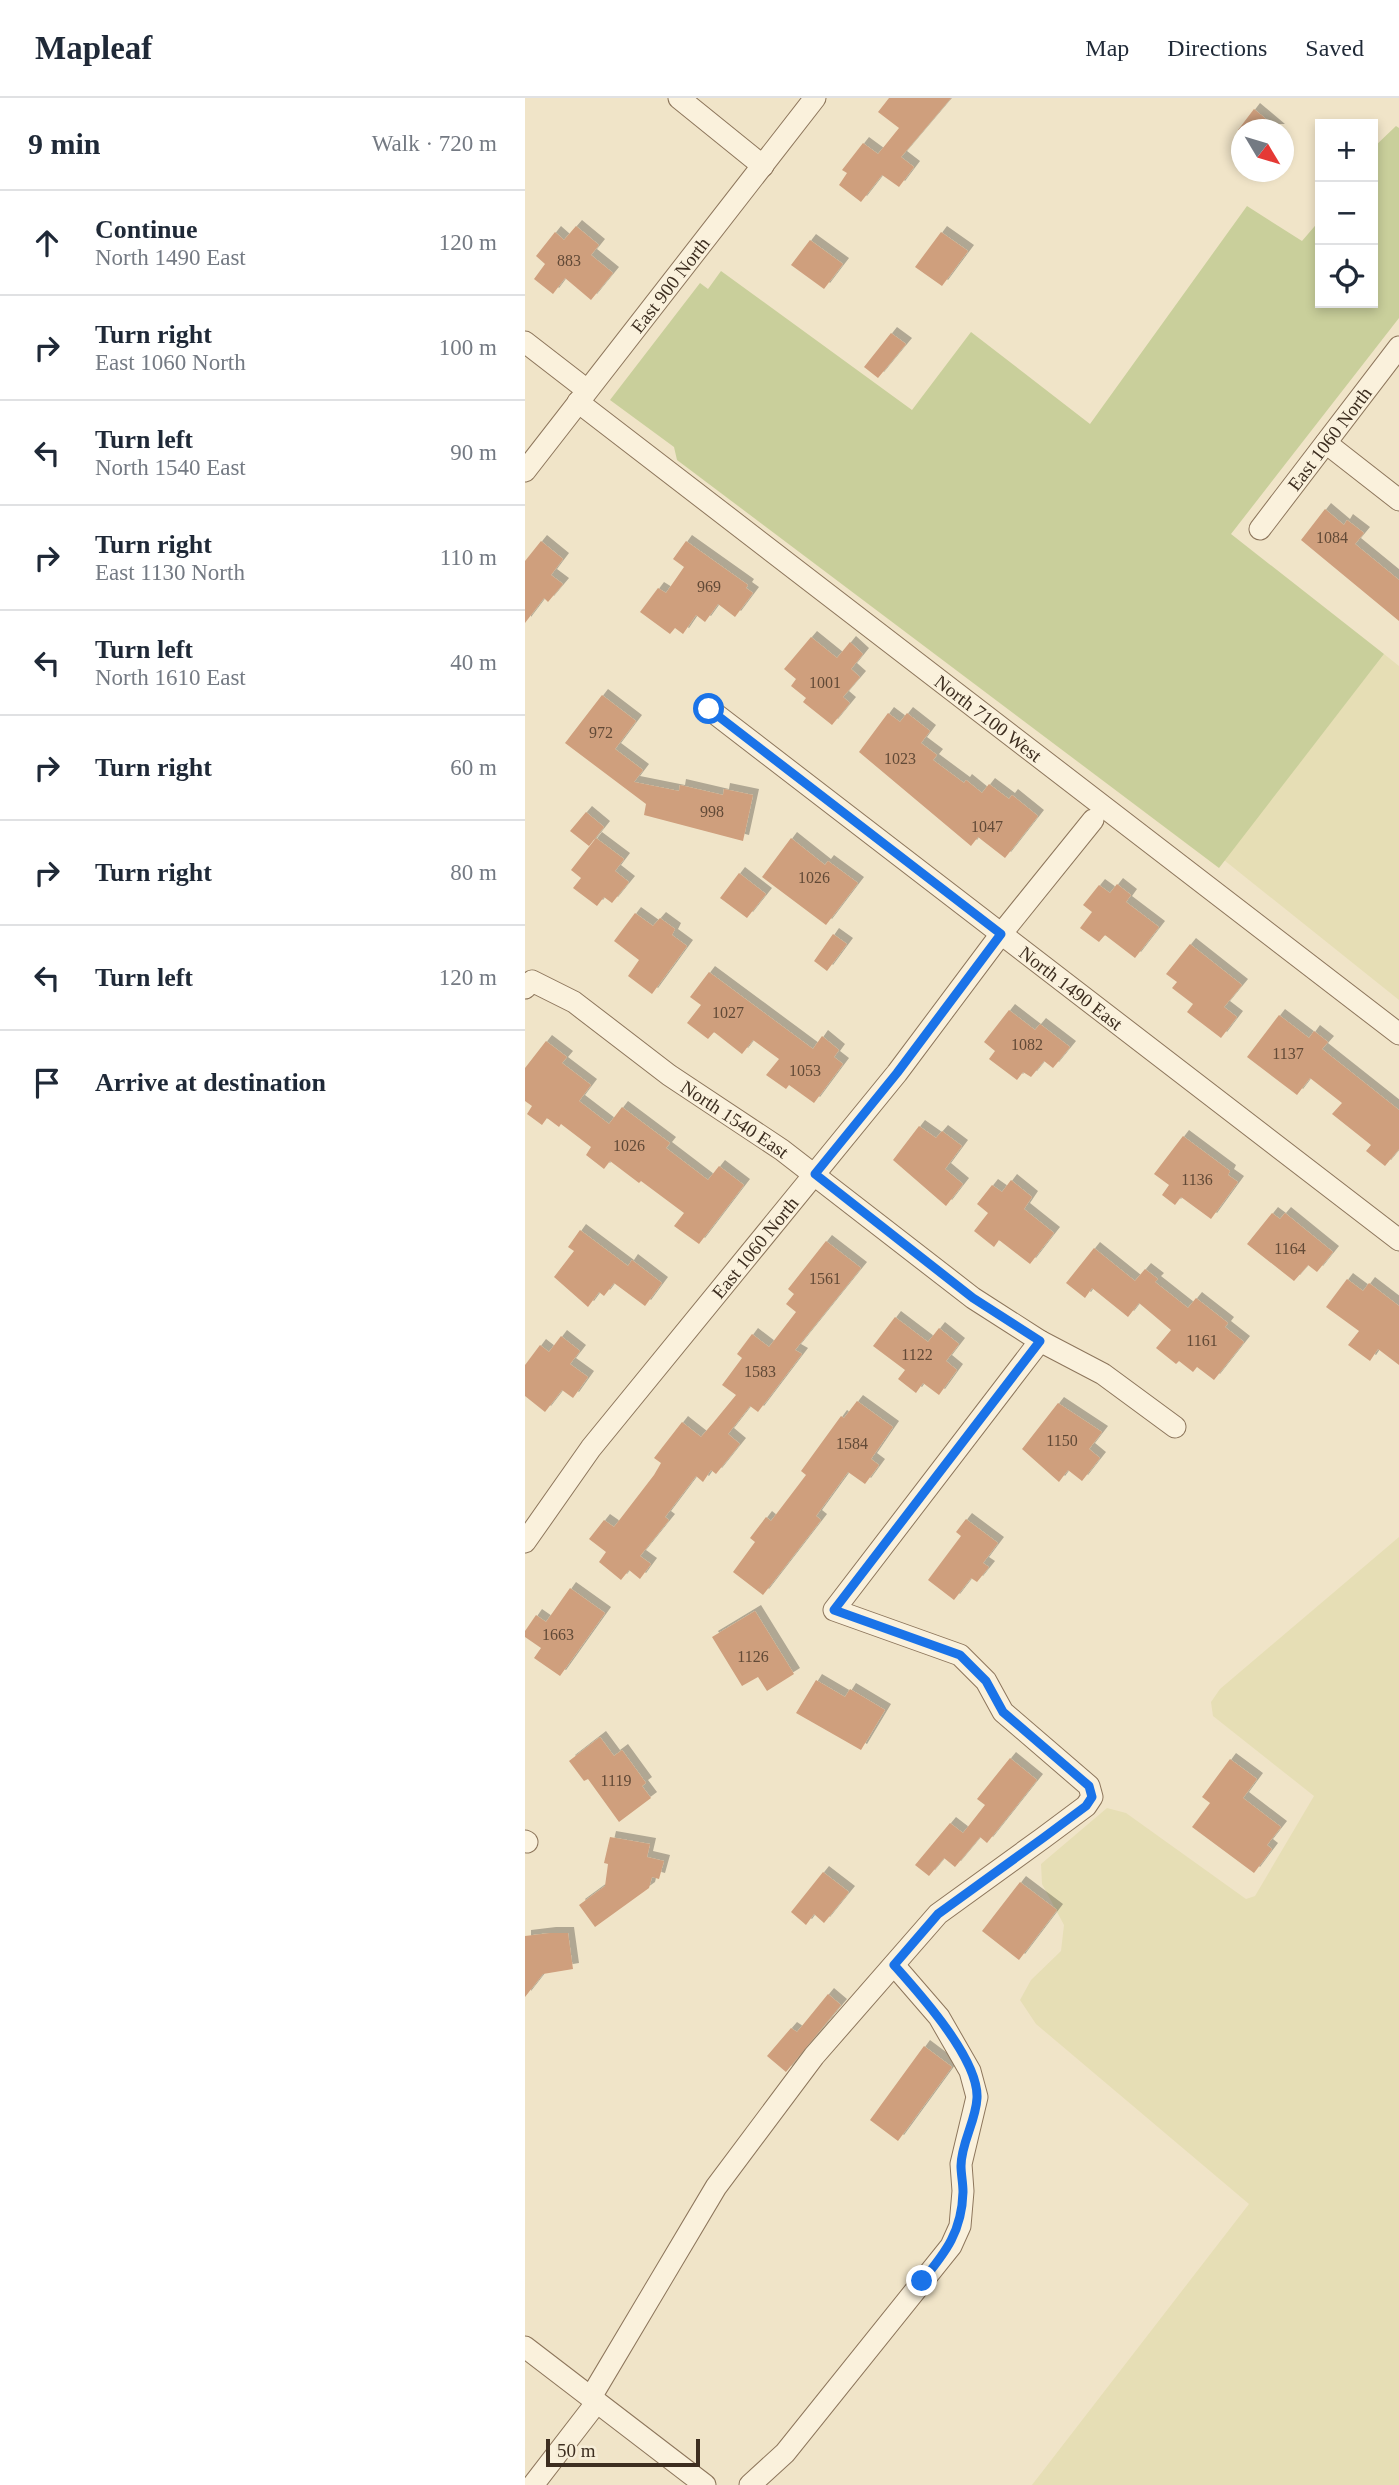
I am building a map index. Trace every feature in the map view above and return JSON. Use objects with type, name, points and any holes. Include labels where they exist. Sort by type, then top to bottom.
[{"type":"street","points":[[679,98],[763,166]]},
{"type":"street","name":"East 900 North","points":[[525,471],[815,98]]},
{"type":"street","name":"North 7100 West","points":[[525,342],[583,396],[1399,1034]]},
{"type":"street","name":"East 1060 North","points":[[1260,529],[1399,347]]},
{"type":"street","points":[[1326,443],[1399,500]]},
{"type":"street","name":"North 1490 East","points":[[709,709],[1399,1240]]},
{"type":"street","name":"East 1060 North","points":[[525,1542],[591,1448],[897,1073],[1001,934],[1093,820]]},
{"type":"street","name":"North 1540 East","points":[[528,984],[575,1002],[669,1075],[815,1174],[973,1298],[1040,1341],[1103,1374],[1175,1427]]},
{"type":"street","points":[[533,2485],[594,2400],[716,2187],[814,2056],[938,1914],[1086,1806],[1092,1797],[1089,1786],[1003,1712],[986,1681],[960,1655],[834,1610],[1040,1341]]},
{"type":"street","points":[[751,2485],[785,2453],[951,2246],[960,2226],[963,2191],[961,2164],[977,2097],[970,2071],[939,2017],[894,1965]]},
{"type":"street","points":[[525,2347],[705,2485]]},
{"type":"shaded area","points":[[1384,654],[1399,666],[1399,1000],[1224,860]]},
{"type":"shaded area","points":[[1399,1537],[1399,2485],[1032,2485],[1249,2204],[1036,2024],[1020,2000],[1031,1980],[1061,1951],[1064,1925],[1042,1884],[1041,1864],[1107,1808],[1126,1813],[1246,1899],[1255,1896],[1314,1796],[1213,1716],[1211,1702],[1220,1689]]},
{"type":"green space","points":[[1396,126],[1399,128],[1399,318],[1231,534],[1384,654],[1219,868],[677,460],[674,447],[610,400],[700,283],[708,289],[721,271],[912,410],[971,332],[1090,424],[1247,206],[1302,241],[1315,226],[1315,308],[1378,308],[1378,143]]},
{"type":"building","points":[[889,98],[951,98],[901,157],[914,167],[899,187],[882,175],[861,202],[839,185],[847,173],[842,170],[863,143],[878,154],[899,128],[878,112]]},
{"type":"building","points":[[1254,109],[1266,119],[1246,119]]},
{"type":"building","points":[[576,226],[599,245],[591,255],[613,273],[591,300],[565,278],[553,294],[534,279],[545,264],[536,256],[555,232],[564,240]]},
{"type":"building","points":[[941,232],[968,251],[942,286],[915,267]]},
{"type":"building","points":[[810,240],[843,264],[824,289],[791,265]]},
{"type":"building","points":[[891,333],[906,344],[878,378],[864,367]]},
{"type":"building","points":[[1325,509],[1344,525],[1347,520],[1364,533],[1355,544],[1399,580],[1399,621],[1301,540]]},
{"type":"building","points":[[541,541],[563,559],[551,575],[563,584],[548,602],[544,598],[525,623],[525,561]]},
{"type":"building","points":[[686,541],[748,585],[746,588],[753,593],[735,617],[718,604],[705,622],[696,615],[683,634],[675,628],[670,634],[640,612],[658,588],[666,593],[684,567],[673,559]]},
{"type":"building","points":[[811,637],[837,658],[850,642],[863,654],[851,669],[860,677],[843,697],[850,703],[832,725],[803,702],[806,698],[791,686],[796,679],[784,669]]},
{"type":"building","points":[[602,695],[636,721],[615,749],[643,770],[634,782],[679,791],[680,785],[723,795],[724,789],[753,795],[743,841],[644,815],[646,804],[565,743]]},
{"type":"building","points":[[888,713],[900,722],[907,713],[930,731],[921,743],[937,755],[933,760],[964,783],[966,780],[982,793],[989,784],[1009,799],[1012,795],[1038,816],[1005,858],[978,837],[971,846],[859,752]]},
{"type":"building","points":[[586,812],[604,827],[589,846],[570,831]]},
{"type":"building","points":[[596,838],[624,859],[615,871],[629,882],[612,903],[604,897],[597,906],[573,888],[581,878],[571,870]]},
{"type":"building","points":[[791,838],[825,865],[828,861],[858,883],[826,925],[762,877]]},
{"type":"building","points":[[739,873],[766,894],[747,918],[720,898]]},
{"type":"building","points":[[1117,884],[1131,895],[1126,902],[1159,927],[1135,958],[1105,935],[1099,942],[1080,928],[1092,912],[1083,905],[1099,885],[1110,893]]},
{"type":"building","points":[[635,913],[653,926],[660,918],[675,929],[672,935],[687,946],[652,994],[628,976],[639,960],[614,941]]},
{"type":"building","points":[[833,934],[847,944],[827,971],[814,961]]},
{"type":"building","points":[[1190,944],[1242,985],[1224,1007],[1237,1017],[1221,1038],[1187,1012],[1193,1004],[1172,988],[1177,982],[1166,974]]},
{"type":"building","points":[[709,972],[813,1049],[822,1036],[839,1050],[834,1057],[843,1064],[814,1103],[789,1085],[786,1089],[766,1075],[779,1059],[753,1040],[742,1054],[714,1032],[708,1039],[687,1023],[701,1005],[690,997]]},
{"type":"building","points":[[1009,1010],[1035,1030],[1040,1024],[1070,1047],[1053,1068],[1044,1061],[1031,1077],[1023,1072],[1017,1080],[989,1059],[995,1051],[984,1042]]},
{"type":"building","points":[[1279,1015],[1309,1038],[1314,1031],[1328,1042],[1322,1049],[1399,1110],[1399,1149],[1385,1166],[1366,1151],[1371,1145],[1332,1114],[1342,1103],[1310,1078],[1297,1095],[1247,1057]]},
{"type":"building","points":[[546,1041],[567,1057],[562,1063],[591,1085],[579,1101],[609,1124],[622,1107],[670,1143],[666,1148],[708,1180],[719,1166],[744,1185],[699,1244],[674,1226],[684,1213],[610,1161],[604,1169],[586,1155],[591,1147],[561,1124],[559,1127],[547,1118],[542,1125],[527,1114],[532,1106],[525,1101],[525,1068]]},
{"type":"building","points":[[919,1126],[936,1138],[942,1131],[962,1146],[945,1169],[963,1184],[946,1206],[893,1160]]},
{"type":"building","points":[[1183,1136],[1230,1171],[1228,1175],[1238,1182],[1211,1219],[1181,1197],[1175,1205],[1162,1195],[1169,1185],[1154,1174]]},
{"type":"building","points":[[1011,1180],[1032,1197],[1024,1209],[1054,1233],[1030,1264],[999,1240],[994,1247],[974,1231],[988,1213],[977,1204],[992,1185],[1002,1192]]},
{"type":"building","points":[[1272,1213],[1280,1219],[1285,1213],[1333,1252],[1317,1272],[1308,1265],[1294,1281],[1247,1244]]},
{"type":"building","points":[[580,1230],[628,1266],[632,1260],[662,1283],[645,1306],[614,1283],[604,1296],[599,1292],[588,1307],[554,1277],[574,1251],[568,1247]]},
{"type":"building","points":[[826,1241],[861,1268],[795,1350],[802,1354],[758,1412],[750,1406],[728,1434],[740,1444],[716,1474],[711,1470],[703,1482],[696,1476],[665,1517],[669,1520],[640,1556],[651,1564],[640,1579],[629,1570],[621,1580],[599,1562],[606,1552],[589,1539],[604,1520],[614,1527],[654,1475],[661,1463],[654,1458],[682,1422],[701,1437],[736,1395],[722,1385],[742,1358],[737,1354],[752,1334],[769,1347],[796,1312],[786,1304],[794,1294],[788,1289]]},
{"type":"building","points":[[1094,1248],[1135,1281],[1145,1269],[1158,1279],[1155,1282],[1188,1308],[1196,1298],[1228,1323],[1225,1327],[1244,1342],[1214,1380],[1197,1367],[1193,1372],[1179,1361],[1176,1364],[1156,1348],[1171,1330],[1139,1303],[1128,1317],[1092,1288],[1085,1298],[1066,1283]]},
{"type":"building","points":[[1347,1279],[1363,1291],[1369,1283],[1399,1306],[1399,1365],[1378,1349],[1370,1361],[1348,1345],[1359,1331],[1326,1307]]},
{"type":"building","points":[[895,1317],[928,1342],[939,1328],[959,1344],[946,1361],[957,1370],[939,1395],[923,1383],[916,1393],[898,1379],[905,1370],[873,1346]]},
{"type":"building","points":[[561,1336],[580,1351],[570,1364],[588,1377],[573,1398],[562,1390],[545,1412],[525,1396],[525,1365],[540,1345],[549,1352]]},
{"type":"building","points":[[857,1401],[893,1427],[871,1459],[879,1465],[865,1484],[848,1472],[816,1516],[821,1520],[763,1595],[733,1572],[755,1542],[750,1538],[766,1517],[771,1521],[806,1475],[801,1471],[841,1416],[844,1418]]},
{"type":"building","points":[[1058,1403],[1102,1432],[1089,1449],[1100,1458],[1082,1481],[1068,1470],[1059,1482],[1022,1449]]},
{"type":"building","points":[[966,1519],[998,1543],[983,1563],[989,1567],[977,1582],[971,1578],[954,1600],[928,1580],[961,1536],[956,1532]]},
{"type":"building","points":[[570,1588],[605,1613],[560,1676],[534,1658],[541,1648],[525,1637],[525,1631],[536,1615],[546,1622]]},
{"type":"building","points":[[755,1611],[794,1674],[767,1691],[758,1677],[742,1686],[712,1637]]},
{"type":"building","points":[[816,1680],[845,1697],[850,1689],[885,1710],[861,1750],[796,1713]]},
{"type":"building","points":[[600,1737],[614,1756],[622,1750],[646,1783],[642,1786],[651,1798],[619,1822],[588,1779],[584,1781],[569,1761]]},
{"type":"building","points":[[1010,1758],[1037,1780],[987,1843],[980,1837],[955,1867],[944,1858],[929,1876],[915,1865],[950,1823],[963,1833],[985,1805],[977,1799]]},
{"type":"building","points":[[1230,1759],[1257,1779],[1243,1798],[1281,1827],[1267,1845],[1272,1849],[1254,1873],[1192,1827],[1210,1803],[1202,1797]]},
{"type":"building","points":[[610,1837],[650,1844],[647,1857],[664,1861],[659,1879],[652,1877],[649,1888],[595,1927],[579,1905],[605,1886],[608,1864],[604,1863]]},
{"type":"building","points":[[823,1872],[849,1892],[824,1923],[814,1914],[806,1925],[791,1912]]},
{"type":"building","points":[[1020,1882],[1057,1910],[1019,1960],[982,1931]]},
{"type":"building","points":[[568,1933],[573,1969],[543,1974],[525,1997],[525,1936]]},
{"type":"building","points":[[828,1994],[841,2005],[786,2072],[767,2056],[791,2028],[797,2032]]},
{"type":"building","points":[[924,2046],[952,2067],[898,2141],[870,2120]]},
{"type":"route","points":[[709,709],[1001,934],[897,1073],[815,1174],[973,1298],[1040,1341],[834,1610],[960,1655],[986,1681],[1003,1712],[1089,1786],[1092,1797],[1086,1806],[938,1914],[894,1965],[939,2017],[970,2071],[977,2097],[961,2164],[963,2191],[960,2226],[951,2246],[922,2281]]}]
